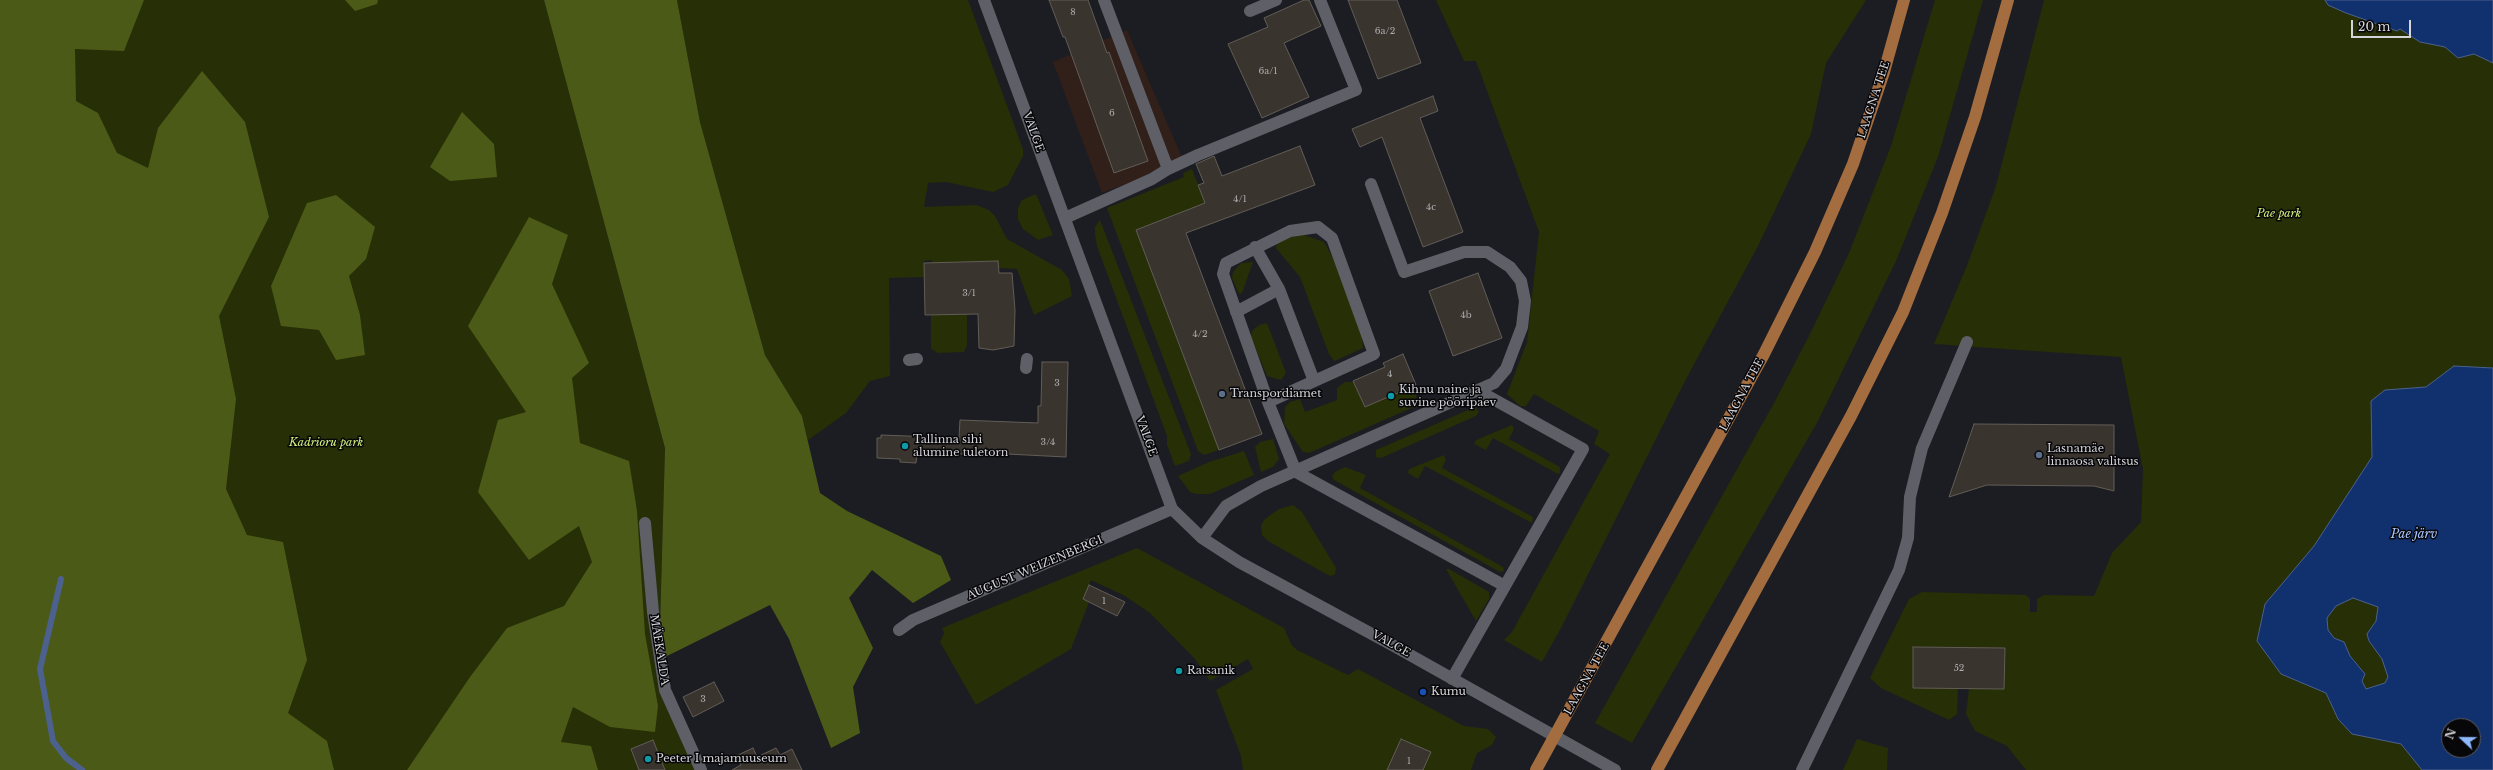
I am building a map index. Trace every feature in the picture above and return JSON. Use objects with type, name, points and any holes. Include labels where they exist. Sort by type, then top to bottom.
[{"type":"main road","name":"LAAGNA TEE","points":[[1536,770],[1764,354],[1815,252],[1853,164],[1884,72],[1904,0]]},
{"type":"main road","points":[[1657,770],[1848,422],[1903,312],[1942,212],[1975,118],[2008,0]]},
{"type":"street","name":"VALGE","points":[[984,0],[1172,509],[1202,538],[1239,562],[1615,770]]},
{"type":"street","points":[[1104,0],[1168,169]]},
{"type":"street","points":[[1250,12],[1276,0]]},
{"type":"street","points":[[1065,218],[1152,179],[1168,169],[1198,155],[1356,90],[1320,0]]},
{"type":"street","points":[[1202,538],[1226,506],[1261,486],[1296,472],[1494,383],[1506,369],[1515,349],[1522,327],[1525,301],[1521,281],[1510,267],[1487,252],[1464,252],[1404,272],[1371,184]]},
{"type":"street","points":[[1268,402],[1374,354],[1332,238],[1318,228],[1290,231],[1255,247],[1226,263],[1223,274],[1268,402],[1296,472],[1505,586]]},
{"type":"street","points":[[1255,247],[1279,289],[1314,381]]},
{"type":"street","points":[[1236,312],[1279,289]]},
{"type":"street","points":[[1802,770],[1899,570],[1908,538],[1910,497],[1922,448],[1967,342]]},
{"type":"street","points":[[1452,679],[1583,449],[1477,390]]},
{"type":"street","name":"AUGUST WEIZENBERGI","points":[[899,630],[913,620],[1172,509]]},
{"type":"street","name":"MÄEKALDA","points":[[645,523],[653,612],[665,690],[701,770]]},
{"type":"shaded area","points":[[1127,30],[1184,162],[1102,193],[1053,62]]},
{"type":"green space","name":"Kadrioru park","points":[[0,0],[544,0],[665,448],[659,660],[701,770],[0,770]]},
{"type":"green space","points":[[0,0],[144,0],[124,51],[75,49],[76,101],[98,113],[117,153],[148,168],[158,128],[202,71],[245,122],[269,217],[219,316],[236,399],[226,489],[247,535],[283,542],[307,660],[288,713],[327,741],[334,770],[0,770]]},
{"type":"green space","points":[[345,0],[378,0],[377,4],[355,11]]},
{"type":"green space","points":[[544,0],[677,0],[700,122],[765,355],[802,416],[820,493],[847,511],[941,556],[951,580],[913,603],[872,570],[849,598],[873,648],[853,687],[860,733],[831,748],[789,639],[770,605],[659,660],[665,448]]},
{"type":"green space","points":[[677,0],[968,0],[1023,149],[1023,156],[1008,185],[993,192],[946,182],[928,183],[924,207],[976,205],[989,210],[995,216],[1007,239],[1062,270],[1069,279],[1072,296],[1034,315],[1017,269],[999,268],[998,261],[932,263],[932,260],[924,261],[924,277],[889,278],[890,376],[870,381],[846,413],[808,440],[802,416],[765,355],[700,122]]},
{"type":"green space","points":[[1436,0],[1866,0],[1826,63],[1811,134],[1758,246],[1685,381],[1561,628],[1542,662],[1504,640],[1512,632],[1610,454],[1594,444],[1599,431],[1534,394],[1526,406],[1520,406],[1507,394],[1527,342],[1539,232],[1476,61],[1464,61]]},
{"type":"green space","points":[[1935,0],[1983,0],[1938,157],[1896,261],[1818,421],[1632,743],[1595,723],[1774,403],[1809,336],[1849,253],[1891,146]]},
{"type":"green space","name":"Pae park","points":[[2044,0],[2493,0],[2493,770],[2026,770],[2007,746],[1975,731],[1966,714],[1969,688],[2004,689],[2005,648],[1913,647],[1913,688],[1958,688],[1957,714],[1949,720],[1881,688],[1870,678],[1909,599],[1922,592],[2026,595],[2030,599],[2030,612],[2037,612],[2037,599],[2044,595],[2094,596],[2112,553],[2141,522],[2143,469],[2121,357],[1934,344],[1968,263],[1996,186]]},
{"type":"green space","points":[[462,112],[494,144],[497,177],[450,181],[430,167]]},
{"type":"green space","points":[[1192,169],[1209,213],[1182,223],[1179,213],[1136,230],[1219,450],[1204,455],[1198,451],[1107,208],[1184,177],[1183,173]]},
{"type":"green space","points":[[1036,194],[1053,235],[1038,240],[1023,229],[1018,219],[1018,208],[1022,200]]},
{"type":"green space","points":[[336,195],[375,227],[366,259],[349,276],[360,315],[365,355],[336,360],[319,330],[281,326],[271,286],[307,203]]},
{"type":"green space","points":[[529,217],[568,235],[552,284],[589,363],[572,378],[580,443],[629,461],[637,511],[645,634],[658,706],[655,732],[610,727],[573,707],[561,742],[591,746],[598,770],[407,770],[470,677],[507,628],[564,606],[592,562],[579,526],[529,560],[478,492],[498,420],[526,412],[468,326]]},
{"type":"green space","points":[[1100,220],[1191,454],[1189,461],[1175,466],[1167,445],[1167,436],[1097,246],[1095,227]]},
{"type":"green space","points":[[1301,234],[1324,242],[1333,258],[1362,334],[1363,348],[1334,361],[1329,354],[1300,277],[1276,248],[1278,240]]},
{"type":"green space","points":[[1253,262],[1242,293],[1239,294],[1232,278],[1233,272],[1241,263]]},
{"type":"green space","points":[[967,314],[967,345],[964,352],[938,353],[931,349],[931,315]]},
{"type":"green space","points":[[1267,323],[1286,373],[1281,380],[1267,376],[1251,337],[1252,331],[1259,325]]},
{"type":"green space","points":[[1345,382],[1353,382],[1365,407],[1416,385],[1416,406],[1309,453],[1303,452],[1284,424],[1285,407],[1290,402],[1300,399],[1305,412],[1337,400],[1337,388]]},
{"type":"green space","points":[[1475,407],[1479,412],[1476,416],[1381,458],[1376,457],[1376,450]]},
{"type":"green space","points":[[1512,425],[1514,429],[1509,439],[1560,467],[1560,473],[1558,474],[1493,438],[1486,450],[1474,444],[1476,440]]},
{"type":"green space","points":[[1273,439],[1279,459],[1273,467],[1261,472],[1255,447],[1260,442]]},
{"type":"green space","points":[[1244,451],[1254,475],[1210,494],[1196,494],[1190,492],[1178,476],[1209,462]]},
{"type":"green space","points":[[1444,455],[1446,460],[1442,468],[1533,517],[1532,523],[1425,466],[1418,479],[1408,473],[1409,469]]},
{"type":"green space","points":[[1345,467],[1366,475],[1360,488],[1503,567],[1504,571],[1500,572],[1334,480],[1332,477],[1335,472]]},
{"type":"green space","points":[[1293,505],[1302,512],[1336,568],[1335,574],[1331,576],[1326,574],[1268,541],[1262,535],[1261,525],[1265,519],[1279,509]]},
{"type":"green space","points":[[1137,548],[1284,628],[1291,644],[1297,650],[1348,675],[1358,669],[1464,726],[1488,729],[1496,737],[1492,745],[1477,753],[1471,770],[1243,770],[1241,756],[1216,690],[1253,669],[1248,659],[1210,681],[1195,659],[1150,613],[1125,596],[1091,580],[1083,599],[1089,602],[1071,649],[976,705],[940,642],[944,633],[942,628]]},
{"type":"green space","points":[[1446,569],[1449,569],[1489,592],[1489,599],[1476,621]]},
{"type":"green space","points":[[1857,739],[1888,748],[1887,770],[1843,770]]},
{"type":"water","points":[[2325,0],[2493,0],[2493,63],[2474,54],[2458,58],[2445,47],[2420,42],[2400,29],[2397,31],[2346,13],[2328,5]]},
{"type":"water","name":"Pae järv","points":[[2454,366],[2493,368],[2493,770],[2422,770],[2401,744],[2352,734],[2338,719],[2326,693],[2281,674],[2257,641],[2265,604],[2314,546],[2372,457],[2371,401],[2385,390],[2426,387]],"holes":[[[2353,598],[2378,607],[2376,621],[2367,634],[2369,641],[2382,659],[2388,677],[2385,683],[2366,689],[2362,681],[2365,674],[2350,656],[2344,642],[2334,638],[2328,630],[2327,618],[2336,606]]]},
{"type":"building","points":[[1049,0],[1088,0],[1107,53],[1109,52],[1148,161],[1114,173],[1065,37],[1063,37]]},
{"type":"building","points":[[1304,0],[1309,0],[1321,26],[1284,43],[1309,97],[1262,118],[1228,44],[1268,27],[1264,18]]},
{"type":"building","points":[[1348,0],[1397,0],[1421,63],[1378,79]]},
{"type":"building","points":[[1433,96],[1438,111],[1420,118],[1463,232],[1423,247],[1382,137],[1360,147],[1352,129]]},
{"type":"building","points":[[1300,146],[1315,185],[1186,233],[1262,434],[1219,450],[1136,230],[1205,203],[1198,185],[1204,183],[1196,164],[1214,156],[1222,176]]},
{"type":"building","points":[[998,261],[999,273],[1012,273],[1015,310],[1014,346],[993,350],[979,348],[978,314],[925,315],[924,263]]},
{"type":"building","points":[[1478,273],[1502,338],[1453,356],[1429,291]]},
{"type":"building","points":[[1403,354],[1416,385],[1365,407],[1353,381],[1385,367],[1383,363]]},
{"type":"building","points":[[1042,362],[1068,362],[1066,457],[1007,454],[933,454],[917,455],[916,463],[900,462],[900,459],[877,458],[877,438],[881,438],[881,435],[959,438],[960,420],[1038,423],[1038,406],[1041,406]]},
{"type":"building","name":"Lasnamäe linnaosa valitsus","points":[[1974,424],[2114,425],[2114,491],[2094,486],[1987,485],[1949,497]]},
{"type":"building","points":[[1089,585],[1125,602],[1117,616],[1083,599]]},
{"type":"building","points":[[1913,647],[2005,648],[2004,689],[1913,688]]},
{"type":"building","points":[[714,682],[724,701],[693,717],[683,697]]},
{"type":"building","points":[[1401,739],[1431,752],[1423,770],[1387,770]]},
{"type":"building","name":"Peeter I majamuuseum","points":[[653,740],[665,770],[639,770],[631,749]]},
{"type":"building","points":[[753,748],[757,757],[776,748],[780,755],[792,749],[802,770],[732,770],[741,765],[736,756]]},
{"type":"waterway","points":[[61,579],[40,669],[53,741],[66,758],[82,770]]},
{"type":"place","name":"Transpordiamet","points":[[1222,394]]},
{"type":"place","name":"Kihnu naine ja suvine pööripäev","points":[[1391,396]]},
{"type":"place","name":"Tallinna sihi alumine tuletorn","points":[[905,446]]},
{"type":"place","name":"Lasnamäe linnaosa valitsus","points":[[2039,455]]},
{"type":"place","name":"Ratsanik","points":[[1179,671]]},
{"type":"place","name":"Kumu","points":[[1423,692]]},
{"type":"place","name":"Peeter I majamuuseum","points":[[648,759]]}]
